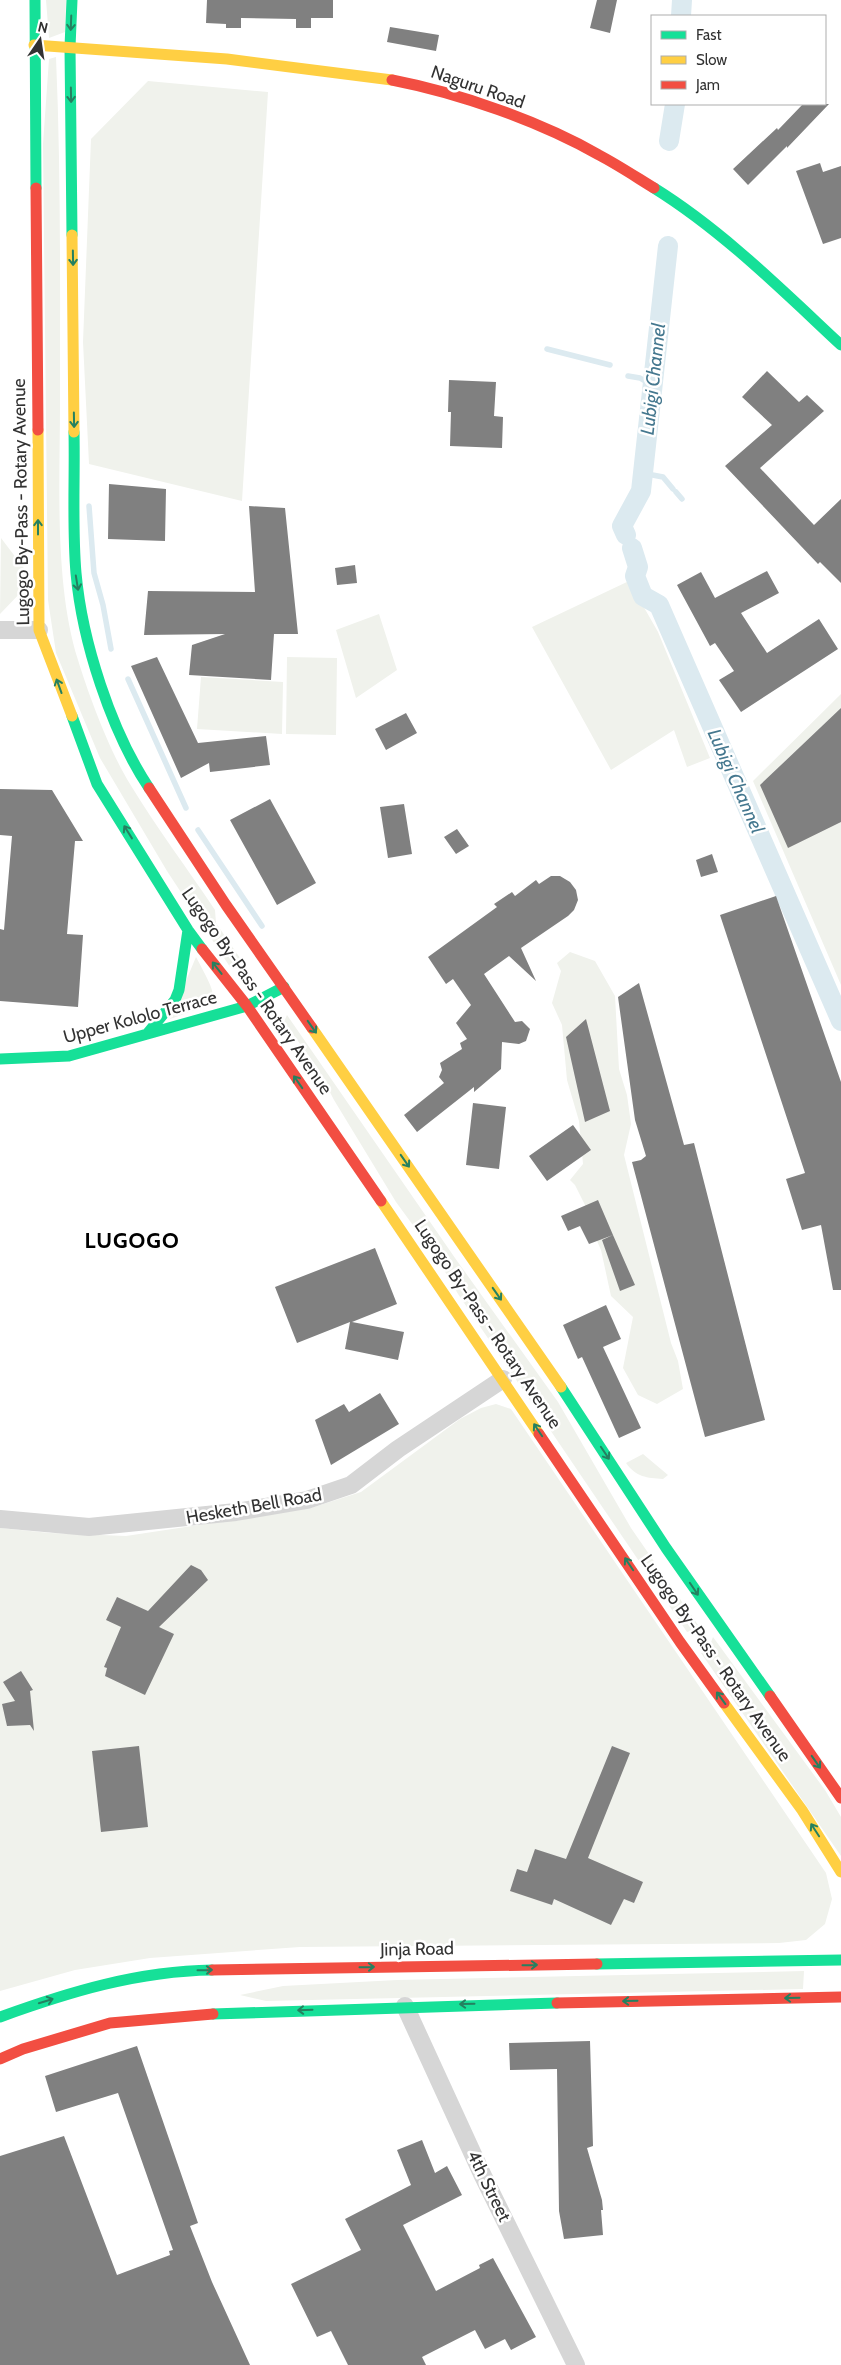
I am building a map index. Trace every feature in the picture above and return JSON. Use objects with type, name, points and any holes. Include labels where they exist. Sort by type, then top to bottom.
[{"type":"main road","name":"Lugogo By-Pass - Rotary Avenue","points":[[35,0],[39,630],[98,784],[188,930],[331,1118],[680,1642],[802,1810],[841,1872]]},
{"type":"main road","name":"Lugogo By-Pass - Rotary Avenue","points":[[72,0],[70,47],[76,573],[84,624],[97,677],[136,769],[226,905],[537,1350],[711,1614],[841,1798]]},
{"type":"main road","name":"Naguru Road","points":[[34,45],[228,58],[370,76],[422,86],[538,126],[598,154],[681,206],[770,279],[841,345]]},
{"type":"main road","points":[[148,1034],[175,1000],[180,983],[188,930]]},
{"type":"main road","name":"Upper Kololo Terrace","points":[[0,1060],[69,1056],[247,1006],[284,987]]},
{"type":"main road","points":[[348,1107],[361,1098]]},
{"type":"main road","points":[[708,1632],[711,1628],[711,1614]]},
{"type":"main road","points":[[680,1642],[697,1642]]},
{"type":"main road","name":"Jinja Road","points":[[0,2017],[38,2003],[120,1979],[192,1970],[841,1960]]},
{"type":"main road","points":[[0,2059],[23,2049],[110,2023],[202,2014],[406,2006],[841,1997]]},
{"type":"street","points":[[0,630],[39,630]]},
{"type":"street","name":"Hesketh Bell Road","points":[[0,1519],[32,1524],[89,1527],[236,1512],[307,1500],[351,1485],[398,1450],[503,1378]]},
{"type":"street","name":"4th Street","points":[[406,2006],[482,2174],[576,2365]]},
{"type":"shaded area","points":[[46,0],[66,0],[65,32],[49,38]]},
{"type":"shaded area","points":[[56,57],[60,229],[59,499],[62,566],[70,630],[88,690],[122,771],[161,832],[215,910],[216,923],[240,958],[240,965],[237,968],[230,967],[167,871],[100,758],[56,653],[48,600],[43,144],[49,59]]},
{"type":"shaded area","points":[[148,81],[268,92],[242,501],[89,464],[83,342],[91,139]]},
{"type":"shaded area","points":[[1,538],[26,571],[25,588],[0,614]]},
{"type":"shaded area","points":[[629,581],[658,632],[710,758],[687,767],[674,730],[611,770],[532,627]]},
{"type":"shaded area","points":[[379,614],[397,670],[356,698],[336,630]]},
{"type":"shaded area","points":[[287,657],[337,658],[336,735],[286,734]]},
{"type":"shaded area","points":[[201,677],[283,682],[282,734],[197,729]]},
{"type":"shaded area","points":[[841,694],[841,985],[753,781]]},
{"type":"shaded area","points":[[570,952],[595,961],[615,996],[619,1069],[627,1095],[631,1124],[624,1155],[671,1343],[678,1361],[683,1389],[657,1404],[638,1395],[623,1368],[633,1317],[611,1296],[601,1250],[585,1214],[585,1205],[575,1185],[570,1180],[583,1164],[579,1121],[567,1080],[562,1025],[552,1003],[561,971],[557,963]]},
{"type":"shaded area","points":[[196,957],[213,993],[212,1000],[199,1009],[170,1019]]},
{"type":"shaded area","points":[[287,1015],[455,1258],[558,1402],[631,1528],[698,1625],[695,1630],[687,1632],[458,1294],[437,1258],[396,1202],[334,1100],[317,1067],[284,1022]]},
{"type":"shaded area","points":[[496,1404],[511,1409],[826,1873],[832,1899],[825,1924],[806,1940],[779,1943],[300,1947],[150,1958],[75,1970],[0,1991],[0,1528],[50,1533],[126,1536],[311,1508],[361,1492],[460,1419],[481,1408]]},
{"type":"shaded area","points":[[643,1454],[668,1475],[663,1479],[642,1476],[626,1463]]},
{"type":"shaded area","points":[[713,1637],[825,1790],[841,1817],[841,1856],[701,1653],[708,1650]]},
{"type":"shaded area","points":[[804,1971],[803,1989],[266,2001],[240,1995],[283,1986],[397,1980]]},
{"type":"building","points":[[207,0],[333,0],[333,18],[311,18],[311,28],[296,28],[296,19],[241,18],[241,28],[226,28],[226,24],[206,23]]},
{"type":"building","points":[[597,0],[617,0],[610,33],[590,28]]},
{"type":"building","points":[[390,27],[439,35],[436,51],[387,42]]},
{"type":"building","points":[[829,104],[748,185],[733,169],[777,128],[778,130],[802,105]]},
{"type":"building","points":[[820,163],[823,172],[841,166],[841,238],[823,244],[796,171]]},
{"type":"building","points":[[767,371],[799,402],[807,395],[824,411],[760,468],[814,525],[841,499],[841,583],[820,562],[818,564],[725,466],[772,425],[742,397]]},
{"type":"building","points":[[449,380],[496,382],[494,416],[503,417],[502,448],[450,446],[451,412],[448,412]]},
{"type":"building","points":[[109,484],[166,489],[165,541],[108,539]]},
{"type":"building","points":[[249,506],[285,508],[298,634],[274,634],[271,680],[189,675],[192,645],[225,634],[144,635],[148,591],[255,592]]},
{"type":"building","points":[[355,565],[357,583],[337,585],[335,568]]},
{"type":"building","points":[[767,571],[779,593],[741,613],[767,653],[819,619],[838,649],[741,712],[719,680],[734,671],[715,643],[710,646],[677,585],[701,572],[715,598]]},
{"type":"building","points":[[157,657],[198,743],[266,736],[270,765],[210,772],[209,763],[181,778],[131,666]]},
{"type":"building","points":[[841,708],[841,822],[788,848],[760,785]]},
{"type":"building","points":[[406,713],[417,733],[386,750],[375,729]]},
{"type":"building","points":[[0,789],[52,790],[83,841],[75,841],[67,934],[83,935],[78,1007],[0,1001],[0,929],[4,930],[12,836],[0,835]]},
{"type":"building","points":[[270,799],[316,883],[277,905],[230,820]]},
{"type":"building","points":[[404,804],[412,854],[388,858],[380,807]]},
{"type":"building","points":[[457,829],[469,846],[456,854],[444,837]]},
{"type":"building","points":[[712,854],[718,872],[701,877],[696,860]]},
{"type":"building","points":[[551,876],[560,876],[570,882],[576,890],[578,900],[574,910],[568,916],[521,948],[536,981],[509,956],[484,974],[515,1022],[522,1021],[530,1029],[526,1041],[519,1044],[502,1042],[501,1069],[474,1092],[474,1087],[417,1132],[404,1115],[444,1083],[439,1077],[442,1070],[440,1063],[462,1049],[460,1043],[467,1039],[456,1023],[471,1005],[453,979],[446,984],[428,957],[497,907],[494,904],[512,892],[515,896],[536,880],[539,884]]},
{"type":"building","points":[[776,896],[841,1082],[841,1290],[833,1290],[821,1225],[802,1230],[786,1179],[805,1173],[720,915]]},
{"type":"building","points":[[639,983],[684,1145],[694,1143],[765,1420],[705,1437],[632,1162],[641,1160],[646,1156],[635,1120],[618,997]]},
{"type":"building","points":[[586,1019],[610,1111],[585,1122],[566,1037]]},
{"type":"building","points":[[473,1103],[506,1107],[499,1169],[466,1165]]},
{"type":"building","points":[[573,1125],[591,1150],[547,1181],[529,1156]]},
{"type":"building","points":[[598,1200],[613,1235],[589,1244],[580,1226],[568,1231],[561,1216]]},
{"type":"building","points":[[613,1235],[635,1285],[620,1291],[602,1240]]},
{"type":"building","points":[[375,1248],[397,1304],[352,1322],[404,1332],[398,1360],[345,1349],[350,1322],[297,1343],[275,1287]]},
{"type":"building","points":[[606,1305],[621,1339],[603,1347],[641,1428],[619,1438],[582,1357],[578,1359],[563,1325]]},
{"type":"building","points":[[380,1393],[399,1424],[331,1465],[315,1420],[344,1404],[349,1412]]},
{"type":"building","points":[[191,1565],[201,1570],[208,1580],[159,1627],[174,1634],[145,1695],[105,1676],[107,1668],[104,1667],[121,1627],[106,1620],[117,1597],[148,1611]]},
{"type":"building","points":[[21,1671],[33,1690],[30,1691],[34,1731],[30,1725],[7,1726],[2,1704],[15,1701],[3,1682]]},
{"type":"building","points":[[139,1746],[148,1827],[101,1832],[92,1751]]},
{"type":"building","points":[[612,1746],[630,1753],[588,1858],[643,1882],[634,1903],[624,1899],[611,1925],[554,1899],[552,1905],[510,1891],[517,1869],[527,1872],[535,1849],[566,1859]]},
{"type":"building","points":[[590,2041],[593,2146],[587,2148],[602,2200],[603,2235],[564,2239],[559,2211],[557,2069],[510,2070],[509,2043]]},
{"type":"building","points":[[137,2046],[198,2223],[190,2226],[212,2282],[250,2365],[0,2365],[0,2156],[64,2136],[117,2275],[170,2255],[169,2251],[173,2250],[118,2093],[56,2112],[45,2076]]},
{"type":"building","points":[[422,2140],[435,2173],[447,2166],[462,2195],[403,2225],[436,2291],[480,2268],[479,2265],[493,2258],[536,2337],[511,2350],[505,2339],[485,2349],[475,2330],[422,2357],[426,2365],[348,2365],[331,2331],[317,2337],[291,2284],[361,2250],[345,2219],[411,2185],[397,2150]]},
{"type":"waterway","name":"Lubigi Channel","points":[[681,15],[682,0]]},
{"type":"waterway","name":"Lubigi Channel","points":[[669,141],[675,105]]},
{"type":"waterway","name":"Lubigi Channel","points":[[626,535],[622,526],[641,491],[668,246]]},
{"type":"waterway","points":[[547,349],[610,365]]},
{"type":"waterway","points":[[628,376],[640,378],[653,386]]},
{"type":"waterway","points":[[642,473],[663,477],[673,489]]},
{"type":"waterway","points":[[676,492],[682,499]]},
{"type":"waterway","points":[[89,506],[94,573],[103,605],[111,649]]},
{"type":"waterway","name":"Lubigi Channel","points":[[632,548],[638,567],[635,576],[643,596],[659,605],[841,1021]]},
{"type":"waterway","points":[[128,679],[186,808]]},
{"type":"waterway","points":[[198,830],[262,926]]},
{"type":"traffic: fast","points":[[35,0],[36,188]]},
{"type":"traffic: fast","points":[[72,0],[70,47],[72,235]]},
{"type":"traffic: fast","points":[[654,188],[728,242],[841,345]]},
{"type":"traffic: fast","points":[[74,432],[75,556],[79,599],[100,685],[122,740],[149,788]]},
{"type":"traffic: fast","points":[[72,716],[97,784],[188,930],[202,949]]},
{"type":"traffic: fast","points":[[147,1034],[175,1000],[179,990],[188,930]]},
{"type":"traffic: fast","points":[[0,1059],[69,1056],[247,1006],[284,987]]},
{"type":"traffic: fast","points":[[561,1387],[666,1548],[770,1696]]},
{"type":"traffic: fast","points":[[597,1964],[841,1960]]},
{"type":"traffic: fast","points":[[0,2017],[104,1984],[157,1974],[212,1970]]},
{"type":"traffic: fast","points":[[213,2014],[557,2003]]},
{"type":"traffic: slow","points":[[34,45],[227,59],[392,80]]},
{"type":"traffic: slow","points":[[72,235],[74,432]]},
{"type":"traffic: slow","points":[[38,430],[39,630],[72,716]]},
{"type":"traffic: slow","points":[[312,1028],[561,1387]]},
{"type":"traffic: slow","points":[[381,1201],[539,1434]]},
{"type":"traffic: slow","points":[[724,1703],[802,1810],[841,1872]]},
{"type":"traffic: jam","points":[[392,80],[471,100],[525,120],[576,143],[654,188]]},
{"type":"traffic: jam","points":[[36,188],[38,430]]},
{"type":"traffic: jam","points":[[149,788],[226,905],[312,1028]]},
{"type":"traffic: jam","points":[[202,949],[247,1006],[381,1201]]},
{"type":"traffic: jam","points":[[539,1434],[680,1642],[724,1703]]},
{"type":"traffic: jam","points":[[770,1696],[841,1798]]},
{"type":"traffic: jam","points":[[212,1970],[597,1964]]},
{"type":"traffic: jam","points":[[557,2003],[841,1997]]},
{"type":"traffic: jam","points":[[0,2059],[23,2049],[110,2023],[213,2014]]},
{"type":"district","name":"LUGOGO","points":[[132,1240]]}]
